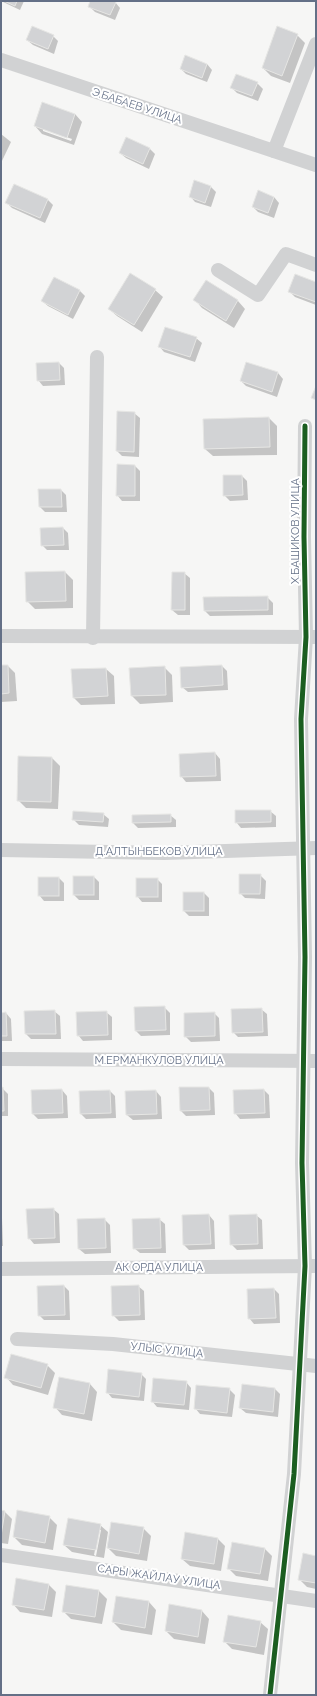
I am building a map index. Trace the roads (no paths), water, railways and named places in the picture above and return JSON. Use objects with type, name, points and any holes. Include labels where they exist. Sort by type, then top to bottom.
[{"type":"street","points":[[274,151],[316,44]]},
{"type":"street","name":"Э.БАБАЕВ УЛИЦА","points":[[1,60],[316,165]]},
{"type":"street","points":[[218,270],[258,295],[286,254],[316,265]]},
{"type":"street","points":[[93,638],[97,357]]},
{"type":"street","name":"Х.БАШИКОВ УЛИЦА","points":[[270,1695],[294,1474],[300,1364],[311,1266],[302,1163],[309,1061],[305,957],[309,848],[301,719],[311,637],[304,537],[305,426]]},
{"type":"street","points":[[1,636],[93,638],[311,637]]},
{"type":"street","name":"Д.АЛТЫНБЕКОВ УЛИЦА","points":[[1,850],[164,852],[309,848]]},
{"type":"street","name":"М.ЕРМАНКУЛОВ УЛИЦА","points":[[1,1059],[309,1061]]},
{"type":"street","name":"АК ОРДА УЛИЦА","points":[[1,1269],[311,1266]]},
{"type":"street","name":"УЛЫС УЛИЦА","points":[[17,1339],[113,1344],[316,1366]]},
{"type":"street","name":"САРЫ ЖАЙЛАУ УЛИЦА","points":[[1,1555],[316,1601]]}]
